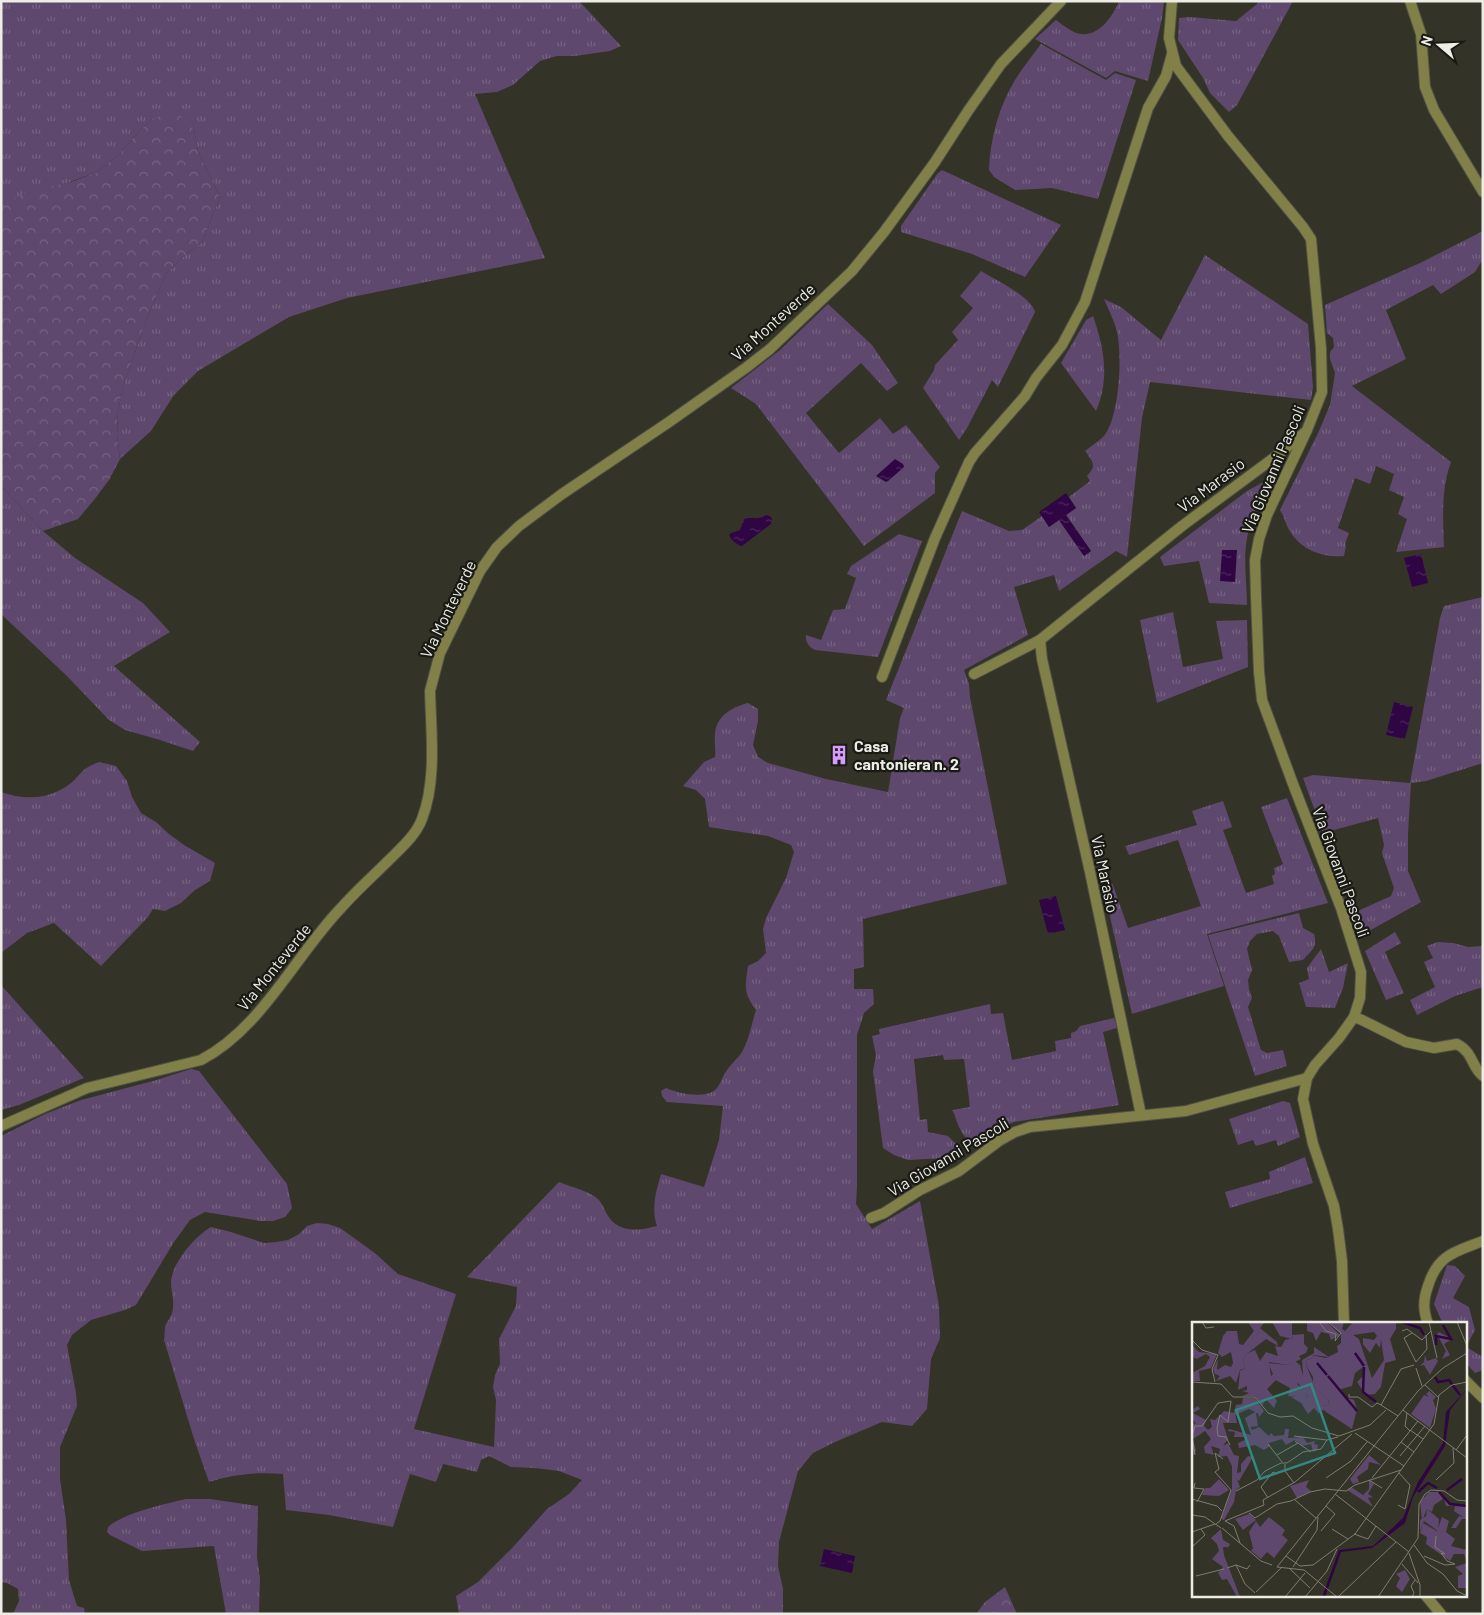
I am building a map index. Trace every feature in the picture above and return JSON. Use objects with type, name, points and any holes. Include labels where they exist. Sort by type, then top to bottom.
[{"type":"street","name":"Via Monteverde","points":[[1,1126],[86,1088],[201,1060],[228,1042],[258,1012],[340,909],[410,839],[422,819],[429,789],[432,760],[430,691],[432,680],[440,653],[480,571],[497,547],[519,526],[562,494],[747,367],[770,349],[852,271],[884,232],[935,162],[1001,64],[1062,1]]},
{"type":"street","name":"Via Giovanni Pascoli","points":[[1172,1],[1169,38],[1176,66],[1228,136],[1311,239],[1321,348],[1322,392],[1307,430],[1267,515],[1259,539],[1256,569],[1259,672],[1262,700],[1292,784],[1341,908],[1361,972],[1360,998],[1354,1017],[1307,1078],[1303,1099],[1313,1144],[1334,1206],[1342,1261],[1344,1322]]},
{"type":"street","points":[[1410,1],[1421,34],[1425,87],[1434,110],[1483,192]]},
{"type":"street","name":"Via Giovanni Pascoli","points":[[882,677],[935,538],[969,462],[1025,396],[1036,378],[1062,345],[1085,302],[1148,108],[1166,76],[1173,52]]},
{"type":"street","name":"Via Marasio","points":[[974,674],[1040,640],[1182,526],[1279,454],[1307,430]]},
{"type":"street","name":"Via Marasio","points":[[1040,640],[1042,659],[1090,872],[1141,1116]]},
{"type":"street","points":[[1354,1017],[1406,1042],[1434,1048],[1457,1044],[1469,1052],[1483,1076]]},
{"type":"street","name":"Via Giovanni Pascoli","points":[[871,1218],[884,1213],[920,1190],[959,1171],[999,1141],[1015,1132],[1030,1127],[1186,1112],[1307,1078]]},
{"type":"street","points":[[1427,1322],[1423,1311],[1424,1297],[1432,1272],[1439,1262],[1452,1254],[1483,1241]]},
{"type":"street","points":[[1466,1381],[1483,1398]]},
{"type":"street","points":[[1428,1598],[1440,1614]]},
{"type":"green space","points":[[1,1],[579,1],[621,46],[610,51],[575,56],[557,56],[540,61],[513,85],[497,92],[475,94],[545,258],[347,298],[289,317],[198,371],[174,395],[151,431],[120,459],[117,435],[118,411],[123,387],[147,318],[166,274],[202,242],[220,197],[198,152],[194,130],[153,118],[118,155],[97,172],[1,207]]},
{"type":"green space","points":[[1119,1],[1164,1],[1148,81],[1115,71],[1106,78],[1035,39],[1056,20],[1080,34],[1095,32],[1107,22]]},
{"type":"green space","points":[[1258,1],[1293,1],[1237,105],[1229,112],[1210,93],[1203,78],[1178,40],[1179,18],[1189,17],[1236,21],[1257,4]]},
{"type":"green space","points":[[1041,44],[1106,80],[1115,73],[1136,80],[1098,199],[1052,188],[1015,190],[994,177],[989,170],[993,135],[1004,101],[1018,75]]},
{"type":"green space","points":[[177,112],[194,130],[198,152],[220,197],[202,242],[166,274],[147,318],[123,387],[118,411],[117,435],[120,459],[109,480],[78,519],[43,531],[1,486],[1,207],[24,193],[74,181],[97,172],[118,155],[153,118]]},
{"type":"green space","points":[[942,170],[1061,225],[1025,277],[972,254],[901,232],[901,226]]},
{"type":"green space","points":[[1483,231],[1483,259],[1475,272],[1441,294],[1433,285],[1386,310],[1406,359],[1352,386],[1451,462],[1444,493],[1444,547],[1396,552],[1407,519],[1398,514],[1404,497],[1389,490],[1394,474],[1376,466],[1370,484],[1355,478],[1338,528],[1349,533],[1345,544],[1344,556],[1319,554],[1304,547],[1288,528],[1280,510],[1330,405],[1335,373],[1330,359],[1330,352],[1334,347],[1333,338],[1327,333],[1325,305],[1420,263]]},
{"type":"green space","points":[[1205,255],[1308,324],[1313,387],[1311,400],[1150,382],[1142,418],[1127,557],[1116,551],[1059,591],[1054,575],[1014,587],[1028,635],[964,670],[969,684],[1007,884],[863,919],[864,967],[854,969],[854,989],[873,989],[874,1004],[864,1013],[857,1035],[856,1204],[872,1229],[920,1201],[939,1306],[940,1338],[931,1359],[927,1409],[912,1426],[882,1422],[835,1442],[813,1453],[798,1471],[779,1542],[778,1566],[783,1589],[783,1614],[459,1614],[456,1596],[478,1582],[547,1509],[569,1494],[582,1480],[559,1471],[511,1467],[489,1456],[481,1460],[477,1472],[443,1464],[436,1482],[410,1474],[393,1527],[329,1515],[286,1510],[283,1474],[246,1474],[209,1482],[164,1340],[165,1326],[173,1309],[171,1283],[175,1268],[179,1259],[191,1244],[211,1227],[264,1243],[288,1240],[299,1234],[307,1226],[317,1223],[328,1224],[340,1228],[350,1235],[376,1254],[398,1274],[456,1294],[414,1429],[494,1447],[496,1400],[493,1387],[495,1375],[500,1364],[499,1339],[516,1306],[517,1287],[467,1277],[559,1182],[595,1197],[601,1202],[608,1216],[617,1225],[633,1230],[657,1226],[654,1207],[661,1174],[704,1187],[719,1140],[723,1106],[667,1102],[662,1096],[661,1091],[666,1088],[676,1092],[695,1095],[712,1092],[717,1088],[727,1070],[743,1050],[756,1010],[749,999],[746,989],[748,966],[758,961],[766,953],[763,929],[766,918],[786,878],[794,852],[791,845],[768,836],[709,827],[705,799],[696,790],[683,786],[704,762],[715,757],[715,733],[719,721],[731,710],[748,703],[758,709],[758,721],[753,745],[758,757],[768,763],[826,779],[888,792],[900,718],[904,708],[886,700],[962,511],[1009,531],[1022,530],[1042,516],[1049,527],[1059,520],[1084,556],[1091,551],[1066,515],[1076,508],[1069,497],[1090,481],[1087,476],[1093,464],[1085,451],[1103,437],[1109,428],[1116,400],[1119,367],[1118,338],[1115,324],[1104,299],[1121,307],[1161,340]]},
{"type":"green space","points":[[981,271],[1027,300],[1035,312],[998,387],[992,380],[959,440],[923,388],[935,365],[958,340],[952,332],[973,308],[960,296]]},
{"type":"green space","points":[[828,304],[872,345],[898,383],[887,391],[861,363],[806,413],[839,453],[880,418],[893,434],[906,425],[940,467],[935,473],[935,493],[864,546],[756,404],[731,388],[780,350]]},
{"type":"green space","points":[[1093,316],[1100,339],[1104,363],[1103,387],[1096,411],[1061,363],[1086,320]]},
{"type":"green space","points":[[1269,479],[1247,538],[1245,563],[1247,605],[1209,603],[1199,561],[1164,566],[1160,557],[1247,491]]},
{"type":"green space","points":[[1,486],[43,531],[75,558],[143,603],[170,632],[114,666],[200,742],[193,751],[125,730],[109,720],[67,676],[1,614]]},
{"type":"green space","points":[[899,534],[922,541],[878,657],[815,650],[811,647],[807,642],[806,635],[821,640],[833,610],[845,609],[856,578],[847,574],[851,566]]},
{"type":"green space","points":[[1483,597],[1483,763],[1426,781],[1411,783],[1408,871],[1421,902],[1360,936],[1353,916],[1360,910],[1391,896],[1394,888],[1382,853],[1384,845],[1378,818],[1323,833],[1303,778],[1313,775],[1410,783],[1440,618],[1444,606]]},
{"type":"green space","points":[[1173,612],[1183,667],[1223,659],[1216,621],[1247,620],[1248,667],[1157,703],[1140,620]]},
{"type":"green space","points":[[99,762],[116,766],[127,781],[132,797],[141,813],[156,822],[184,845],[215,863],[210,881],[195,890],[181,903],[165,911],[153,909],[148,917],[101,966],[54,923],[27,933],[1,953],[1,792],[20,797],[47,795],[63,788],[85,769]]},
{"type":"green space","points":[[1287,798],[1328,903],[1207,934],[1224,986],[1132,1014],[1101,877],[1108,878],[1113,885],[1128,928],[1201,906],[1178,840],[1129,855],[1125,846],[1197,825],[1192,811],[1223,801],[1232,827],[1223,830],[1246,893],[1274,884],[1272,876],[1275,874],[1274,868],[1283,864],[1261,807]]},
{"type":"green space","points":[[1299,913],[1303,928],[1314,934],[1315,938],[1315,945],[1303,960],[1289,962],[1279,936],[1273,931],[1257,934],[1250,941],[1247,949],[1252,970],[1248,980],[1252,998],[1248,1007],[1261,1050],[1267,1053],[1283,1050],[1287,1066],[1255,1076],[1208,935]]},
{"type":"green space","points":[[1395,932],[1401,943],[1385,952],[1404,993],[1386,1000],[1365,951]]},
{"type":"green space","points":[[1438,942],[1468,947],[1483,946],[1483,987],[1455,996],[1417,1015],[1410,1000],[1435,987],[1424,962],[1433,958],[1427,946]]},
{"type":"green space","points":[[1321,949],[1329,972],[1348,963],[1343,988],[1335,1008],[1306,1007],[1299,983],[1309,979],[1307,968]]},
{"type":"green space","points":[[1,985],[84,1078],[19,1105],[1,1110]]},
{"type":"green space","points":[[990,1004],[991,1014],[1003,1013],[1012,1060],[1056,1051],[1055,1041],[1071,1038],[1071,1033],[1080,1026],[1114,1018],[1117,1028],[1103,1032],[1119,1105],[1014,1122],[1001,1128],[985,1141],[980,1137],[976,1138],[973,1145],[962,1132],[952,1110],[970,1107],[964,1059],[944,1060],[943,1055],[914,1059],[920,1120],[927,1119],[928,1132],[948,1136],[965,1153],[964,1157],[908,1160],[894,1155],[883,1148],[873,1071],[876,1055],[872,1036],[880,1034],[879,1029]]},
{"type":"green space","points":[[191,1069],[199,1071],[287,1184],[292,1208],[285,1217],[273,1221],[261,1221],[205,1212],[190,1220],[174,1242],[136,1305],[91,1320],[72,1335],[67,1345],[77,1406],[60,1447],[60,1479],[66,1520],[69,1580],[77,1606],[84,1608],[85,1614],[13,1614],[19,1601],[18,1589],[1,1582],[1,1136],[45,1114],[81,1100]]},
{"type":"green space","points":[[1283,1101],[1290,1103],[1300,1137],[1278,1146],[1276,1140],[1256,1146],[1253,1140],[1238,1145],[1229,1119]]},
{"type":"green space","points":[[1305,1157],[1313,1183],[1230,1208],[1225,1192],[1270,1179],[1269,1172]]},
{"type":"green space","points":[[1447,1265],[1455,1266],[1465,1276],[1453,1298],[1469,1307],[1475,1330],[1466,1347],[1466,1322],[1442,1322],[1434,1304]]},
{"type":"green space","points":[[1466,1347],[1483,1357],[1483,1370],[1475,1373],[1466,1363]]},
{"type":"green space","points":[[186,1499],[210,1499],[258,1506],[259,1614],[226,1614],[214,1546],[142,1551],[107,1532],[108,1527],[124,1517]]},
{"type":"green space","points":[[1005,1587],[1017,1614],[976,1614],[985,1602]]},
{"type":"water","points":[[895,459],[903,464],[904,467],[886,482],[876,476]]},
{"type":"water","points":[[1066,493],[1076,508],[1066,515],[1091,551],[1084,556],[1059,520],[1049,527],[1039,512]]},
{"type":"water","points":[[766,515],[772,519],[771,524],[742,546],[732,540],[729,535],[740,530],[744,519],[760,518]]},
{"type":"water","points":[[1222,550],[1237,550],[1235,582],[1220,581]]},
{"type":"water","points":[[1421,554],[1428,583],[1412,587],[1404,558]]},
{"type":"water","points":[[1394,702],[1413,707],[1405,739],[1386,735]]},
{"type":"water","points":[[1056,896],[1065,930],[1048,934],[1039,900]]},
{"type":"water","points":[[824,1549],[855,1556],[852,1573],[820,1566]]},
{"type":"place","name":"Casa cantoniera n. 2","points":[[839,755]]}]
